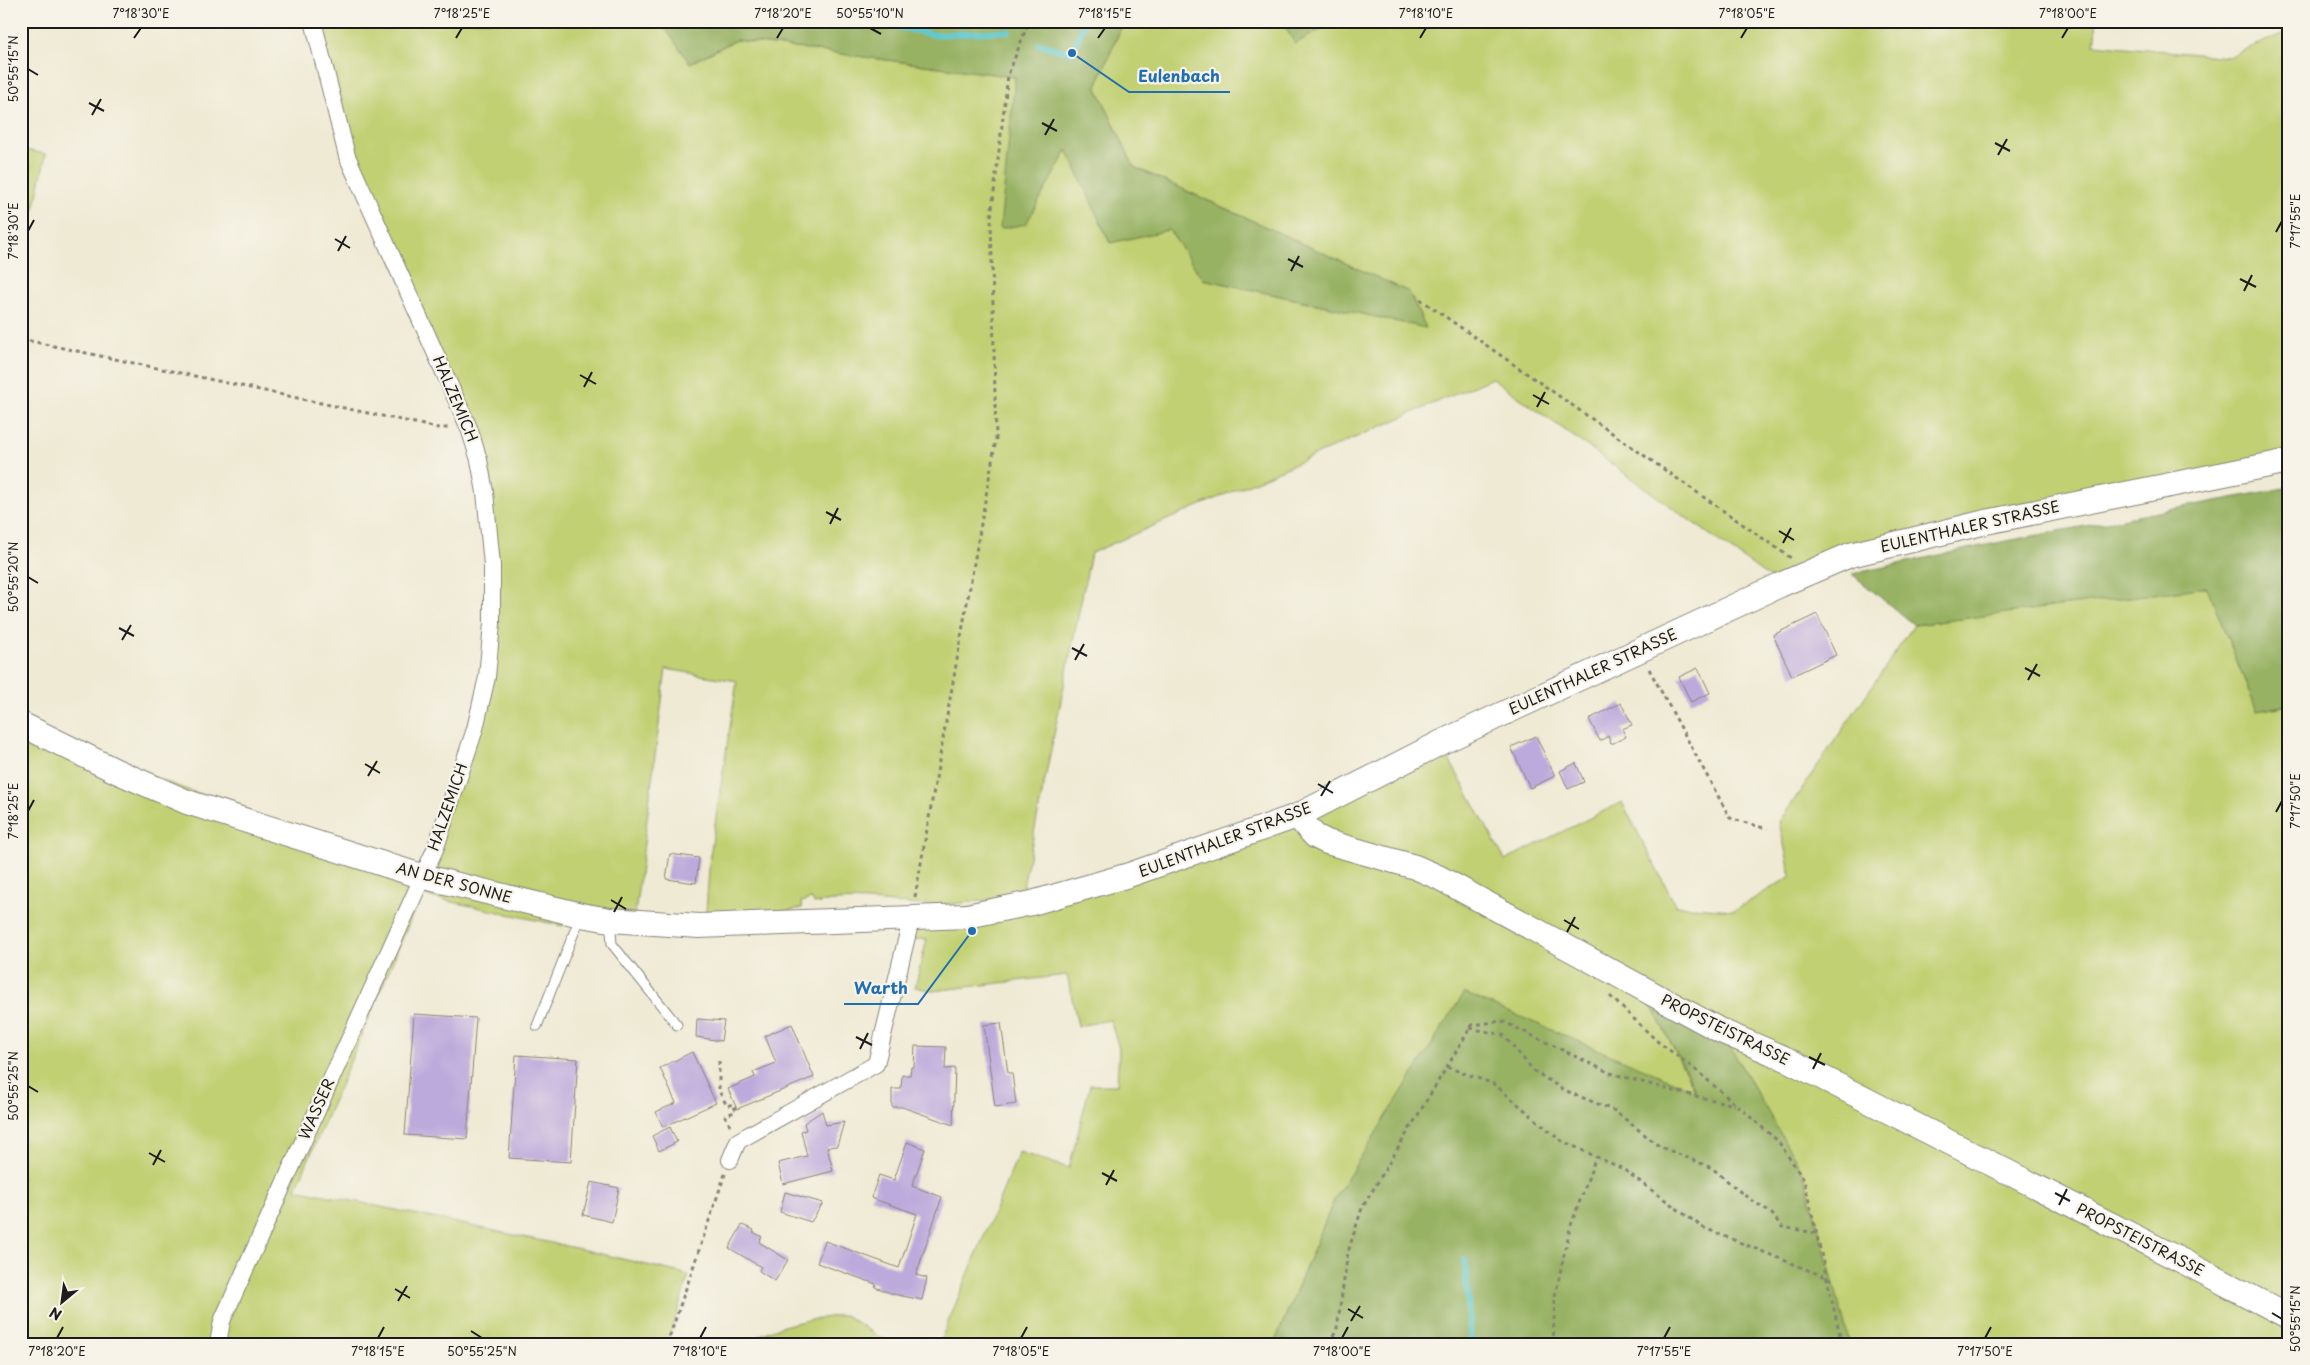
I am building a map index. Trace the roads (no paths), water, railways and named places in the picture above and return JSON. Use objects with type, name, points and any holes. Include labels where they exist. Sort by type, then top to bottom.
[{"type":"street","name":"HALZEMICH","points":[[314,21],[347,156],[469,428],[479,460],[490,527],[492,624],[487,677],[475,729],[436,847],[421,876]]},
{"type":"street","name":"EULENTHALER STRASSE","points":[[911,920],[967,916],[1032,903],[1130,876],[1297,816],[1440,743],[1850,555],[1986,522],[2289,461]]},
{"type":"street","name":"AN DER SONNE","points":[[21,724],[116,771],[186,802],[421,876],[581,915],[610,920],[699,926],[911,920]]},
{"type":"street","name":"PROPSTEISTRASSE","points":[[1297,816],[1315,836],[1347,850],[1398,862],[1438,877],[1721,1031],[1793,1063],[2289,1317]]},
{"type":"street","name":"WASSER","points":[[218,1344],[222,1321],[421,876]]},
{"type":"street","points":[[730,1160],[738,1141],[876,1064],[911,920]]},
{"type":"lane","points":[[537,1026],[581,915]]},
{"type":"lane","points":[[610,920],[612,944],[677,1025]]},
{"type":"waterway","points":[[868,21],[935,35],[1009,31]]},
{"type":"waterway","points":[[1039,44],[1072,53],[1085,21]]},
{"type":"waterway","points":[[1465,1260],[1471,1344]]},
{"type":"place","name":"Eulenbach","points":[[1072,53]]},
{"type":"place","name":"Warth","points":[[972,931]]}]
